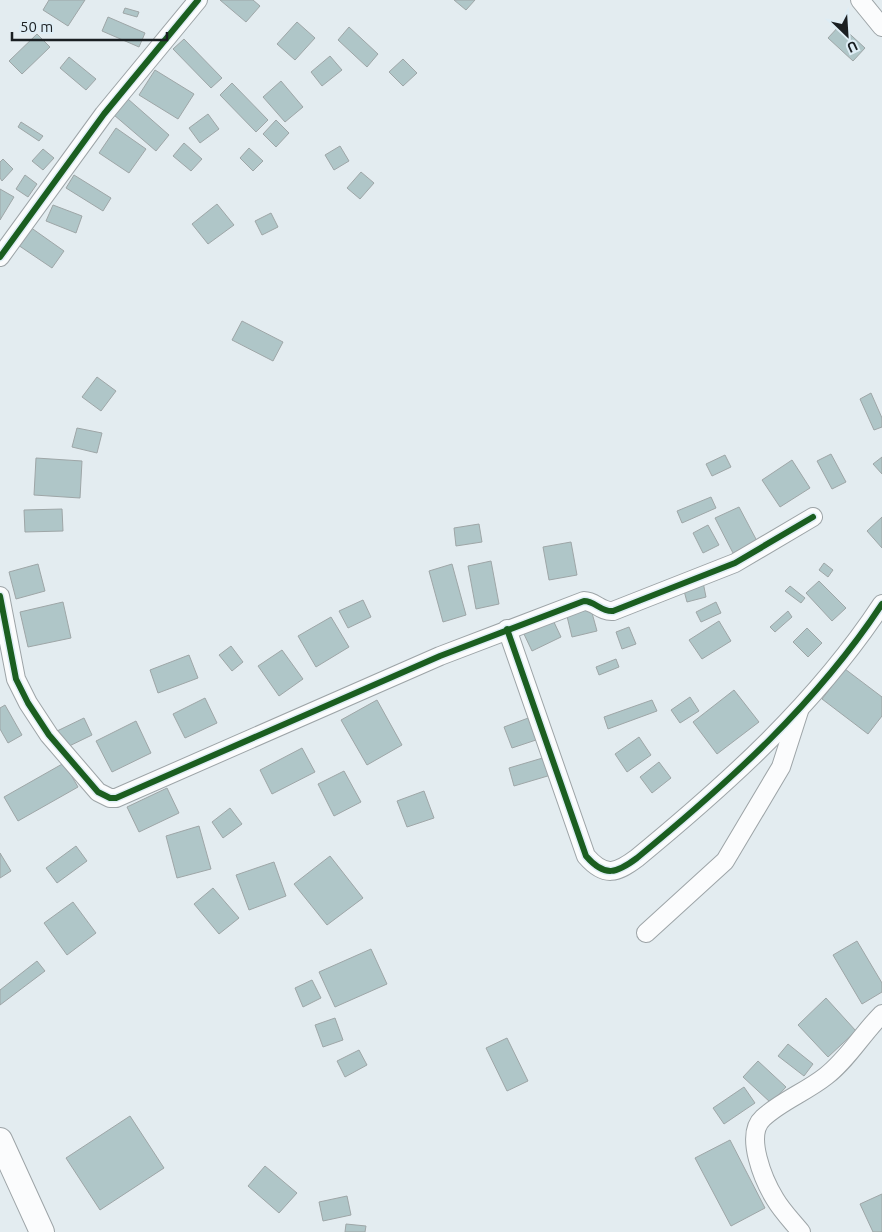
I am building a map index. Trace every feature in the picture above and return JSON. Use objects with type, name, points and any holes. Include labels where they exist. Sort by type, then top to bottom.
[{"type":"street","points":[[0,257],[104,114],[198,0]]},
{"type":"street","points":[[860,0],[882,27]]},
{"type":"street","points":[[0,596],[16,679],[36,718],[68,759],[98,792],[110,798],[124,796],[507,629],[584,601],[590,601],[599,608],[613,611],[735,563],[813,517]]},
{"type":"street","points":[[507,629],[579,840],[586,856],[600,869],[611,872],[622,870],[729,779],[800,708],[853,646],[882,604]]},
{"type":"street","points":[[646,932],[725,861],[781,767],[800,708]]},
{"type":"street","points":[[801,1232],[774,1198],[755,1147],[756,1128],[761,1119],[826,1076],[850,1053],[882,1014]]},
{"type":"street","points":[[0,1140],[42,1232]]},
{"type":"street","points":[[0,1174],[26,1232]]},
{"type":"building","points":[[49,0],[85,0],[68,26],[43,10]]},
{"type":"building","points":[[220,0],[253,0],[260,6],[246,22]]},
{"type":"building","points":[[454,0],[475,0],[466,10]]},
{"type":"building","points":[[125,8],[139,12],[137,17],[123,13]]},
{"type":"building","points":[[108,17],[145,33],[139,47],[102,31]]},
{"type":"building","points":[[297,22],[315,38],[295,60],[277,44]]},
{"type":"building","points":[[840,25],[865,48],[853,61],[828,38]]},
{"type":"building","points":[[349,27],[378,54],[367,67],[338,40]]},
{"type":"building","points":[[37,34],[50,47],[22,74],[9,61]]},
{"type":"building","points":[[184,39],[222,78],[211,88],[173,49]]},
{"type":"building","points":[[330,56],[342,70],[322,86],[311,72]]},
{"type":"building","points":[[69,57],[96,79],[86,90],[60,68]]},
{"type":"building","points":[[403,59],[417,73],[403,86],[389,72]]},
{"type":"building","points":[[155,70],[194,94],[178,119],[139,95]]},
{"type":"building","points":[[281,81],[303,107],[285,122],[263,97]]},
{"type":"building","points":[[232,83],[268,120],[256,132],[220,95]]},
{"type":"building","points":[[128,99],[169,135],[156,151],[114,115]]},
{"type":"building","points":[[208,114],[219,129],[200,143],[189,128]]},
{"type":"building","points":[[276,120],[289,133],[276,147],[263,134]]},
{"type":"building","points":[[21,122],[43,136],[39,141],[18,127]]},
{"type":"building","points":[[116,128],[146,149],[129,173],[99,153]]},
{"type":"building","points":[[184,143],[202,159],[191,171],[173,156]]},
{"type":"building","points":[[340,146],[349,161],[334,170],[325,155]]},
{"type":"building","points":[[249,148],[263,161],[253,171],[240,158]]},
{"type":"building","points":[[43,149],[54,158],[43,170],[32,161]]},
{"type":"building","points":[[3,159],[13,169],[2,181],[0,178],[0,162]]},
{"type":"building","points":[[361,172],[374,183],[360,199],[347,188]]},
{"type":"building","points":[[25,175],[37,184],[28,197],[16,189]]},
{"type":"building","points":[[74,175],[111,198],[103,211],[66,188]]},
{"type":"building","points":[[0,189],[14,197],[0,220]]},
{"type":"building","points":[[217,204],[234,225],[208,244],[192,224]]},
{"type":"building","points":[[53,205],[82,216],[76,233],[46,221]]},
{"type":"building","points":[[271,213],[278,227],[262,235],[255,221]]},
{"type":"building","points":[[30,227],[64,251],[52,268],[18,245]]},
{"type":"building","points":[[242,321],[283,342],[273,361],[232,340]]},
{"type":"building","points":[[97,377],[116,391],[101,411],[82,397]]},
{"type":"building","points":[[871,393],[882,418],[882,427],[874,430],[860,399]]},
{"type":"building","points":[[77,428],[102,433],[97,453],[72,447]]},
{"type":"building","points":[[831,454],[846,482],[832,489],[817,461]]},
{"type":"building","points":[[725,455],[731,467],[712,476],[706,464]]},
{"type":"building","points":[[882,457],[882,474],[873,464]]},
{"type":"building","points":[[36,458],[82,461],[80,498],[34,495]]},
{"type":"building","points":[[792,460],[810,488],[780,507],[762,480]]},
{"type":"building","points":[[711,497],[716,508],[682,523],[677,511]]},
{"type":"building","points":[[739,507],[757,541],[733,553],[715,518]]},
{"type":"building","points":[[62,509],[63,531],[25,532],[24,510]]},
{"type":"building","points":[[882,517],[882,548],[867,531]]},
{"type":"building","points":[[479,524],[482,542],[456,546],[454,528]]},
{"type":"building","points":[[708,525],[719,545],[703,553],[693,533]]},
{"type":"building","points":[[571,542],[577,575],[549,580],[543,547]]},
{"type":"building","points":[[491,561],[499,604],[476,609],[468,566]]},
{"type":"building","points":[[824,563],[833,570],[828,577],[819,570]]},
{"type":"building","points":[[38,564],[45,591],[16,599],[9,572]]},
{"type":"building","points":[[452,564],[466,615],[443,622],[429,571]]},
{"type":"building","points":[[819,581],[846,608],[832,621],[806,593]]},
{"type":"building","points":[[703,582],[706,597],[687,602],[683,587]]},
{"type":"building","points":[[790,586],[805,598],[801,603],[785,591]]},
{"type":"building","points":[[363,600],[371,617],[348,628],[339,611]]},
{"type":"building","points":[[63,602],[71,638],[28,647],[20,612]]},
{"type":"building","points":[[589,602],[597,631],[572,637],[565,608]]},
{"type":"building","points":[[716,602],[721,613],[701,622],[696,612]]},
{"type":"building","points":[[788,611],[792,617],[775,632],[770,627]]},
{"type":"building","points":[[331,617],[349,647],[316,667],[298,636]]},
{"type":"building","points":[[552,618],[561,637],[532,651],[523,632]]},
{"type":"building","points":[[719,621],[731,641],[702,659],[689,640]]},
{"type":"building","points":[[629,627],[636,644],[622,649],[616,632]]},
{"type":"building","points":[[807,628],[822,643],[808,657],[793,642]]},
{"type":"building","points":[[231,646],[243,662],[232,671],[219,655]]},
{"type":"building","points":[[282,650],[303,679],[279,696],[258,666]]},
{"type":"building","points":[[189,655],[198,678],[158,693],[150,670]]},
{"type":"building","points":[[616,659],[619,667],[599,675],[596,667]]},
{"type":"building","points":[[845,669],[882,697],[882,716],[868,734],[822,699]]},
{"type":"building","points":[[734,690],[759,722],[717,754],[693,722]]},
{"type":"building","points":[[690,697],[699,711],[680,723],[671,710]]},
{"type":"building","points":[[205,698],[217,723],[185,738],[173,714]]},
{"type":"building","points":[[377,700],[402,745],[367,765],[341,720]]},
{"type":"building","points":[[652,700],[657,711],[608,729],[604,717]]},
{"type":"building","points":[[5,705],[22,735],[8,743],[0,729],[0,708]]},
{"type":"building","points":[[531,717],[539,739],[512,748],[504,727]]},
{"type":"building","points":[[84,718],[92,735],[63,749],[55,732]]},
{"type":"building","points":[[136,721],[151,753],[112,772],[96,741]]},
{"type":"building","points":[[639,737],[651,755],[627,772],[615,754]]},
{"type":"building","points":[[302,748],[315,772],[272,794],[260,770]]},
{"type":"building","points":[[546,757],[551,775],[514,786],[509,768]]},
{"type":"building","points":[[659,762],[671,778],[652,793],[640,777]]},
{"type":"building","points":[[64,763],[78,787],[18,821],[4,797]]},
{"type":"building","points":[[344,771],[361,802],[334,816],[318,784]]},
{"type":"building","points":[[167,788],[179,813],[139,832],[127,807]]},
{"type":"building","points":[[424,791],[434,818],[407,827],[397,801]]},
{"type":"building","points":[[230,808],[242,824],[223,838],[212,822]]},
{"type":"building","points":[[199,826],[211,869],[177,878],[166,836]]},
{"type":"building","points":[[76,846],[87,861],[57,883],[46,868]]},
{"type":"building","points":[[0,853],[11,871],[0,878]]},
{"type":"building","points":[[330,856],[363,898],[327,925],[294,884]]},
{"type":"building","points":[[274,862],[286,896],[249,910],[236,875]]},
{"type":"building","points":[[213,888],[239,918],[219,934],[194,904]]},
{"type":"building","points":[[73,902],[96,933],[67,955],[44,923]]},
{"type":"building","points":[[857,941],[882,983],[882,992],[862,1004],[833,955]]},
{"type":"building","points":[[371,949],[387,984],[335,1007],[319,972]]},
{"type":"building","points":[[37,961],[45,971],[0,1005],[0,990]]},
{"type":"building","points":[[312,980],[321,998],[303,1007],[295,988]]},
{"type":"building","points":[[826,998],[856,1031],[828,1057],[798,1025]]},
{"type":"building","points":[[335,1018],[343,1040],[323,1047],[315,1025]]},
{"type":"building","points":[[507,1038],[528,1081],[507,1091],[486,1048]]},
{"type":"building","points":[[788,1044],[813,1064],[804,1076],[778,1056]]},
{"type":"building","points":[[359,1050],[367,1065],[345,1077],[337,1061]]},
{"type":"building","points":[[758,1061],[786,1087],[771,1103],[743,1077]]},
{"type":"building","points":[[744,1087],[755,1103],[724,1124],[713,1108]]},
{"type":"building","points":[[130,1116],[164,1168],[100,1210],[66,1158]]},
{"type":"building","points":[[730,1140],[765,1208],[731,1226],[695,1158]]},
{"type":"building","points":[[265,1166],[297,1193],[279,1213],[248,1186]]},
{"type":"building","points":[[882,1194],[882,1232],[873,1232],[860,1204]]},
{"type":"building","points":[[347,1196],[351,1215],[323,1221],[319,1202]]},
{"type":"building","points":[[346,1224],[366,1226],[365,1232],[345,1232]]},
{"type":"cycle path","points":[[0,257],[104,114],[198,0]]},
{"type":"cycle path","points":[[0,596],[16,679],[28,703],[49,735],[98,792],[110,798],[116,798],[440,656],[584,601],[588,601],[605,610],[613,611],[735,563],[813,517]]},
{"type":"cycle path","points":[[507,629],[586,856],[599,868],[611,871],[617,870],[637,858],[671,830],[705,801],[769,740],[829,675],[857,640],[882,604]]}]
